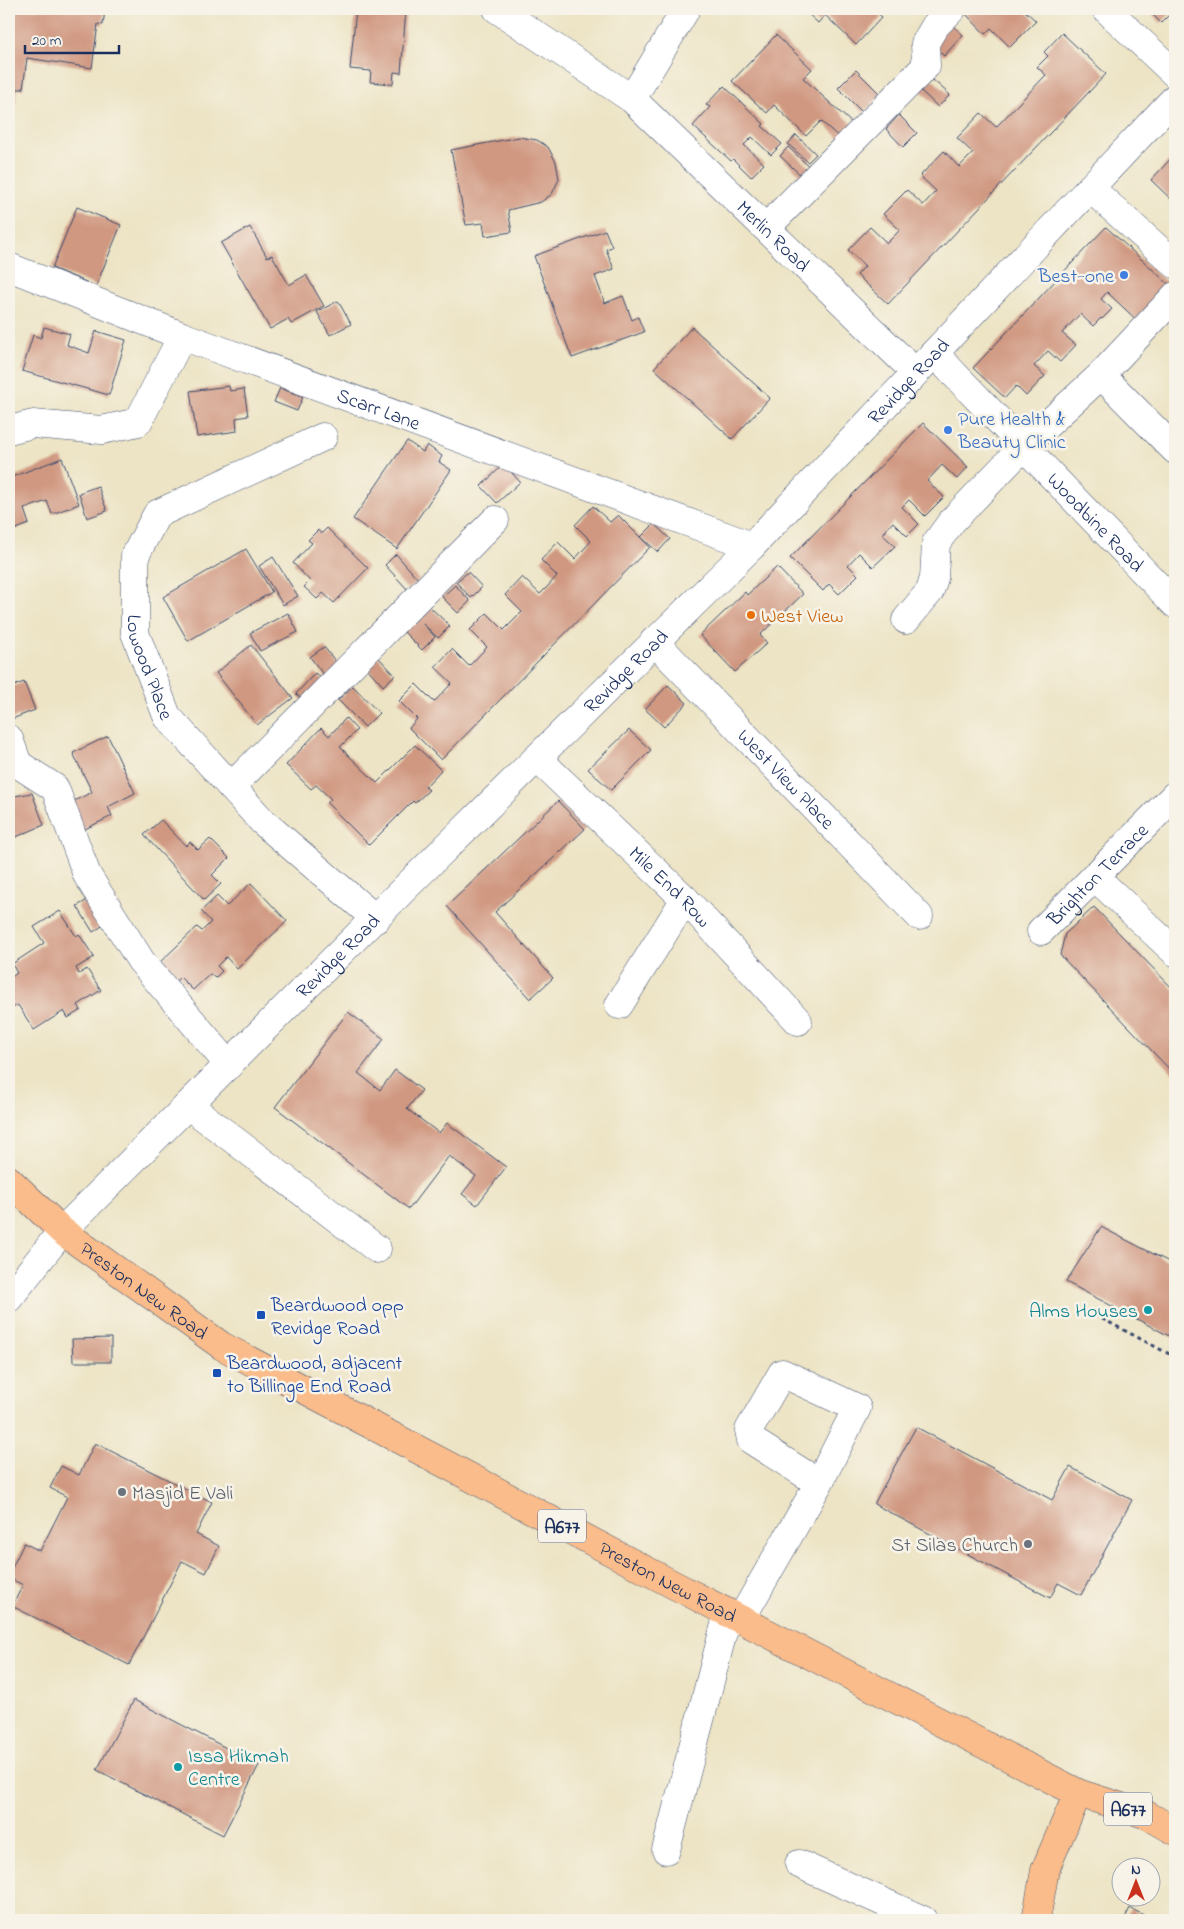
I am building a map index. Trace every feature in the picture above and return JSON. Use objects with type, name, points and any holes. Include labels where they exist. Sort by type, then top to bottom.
[{"type":"main road","name":"Preston New Road","points":[[9,1180],[62,1231],[222,1346],[734,1616],[1078,1793],[1147,1815],[1175,1831]]},
{"type":"main road","points":[[1036,1920],[1045,1870],[1078,1793]]},
{"type":"street","name":"Merlin Road","points":[[497,9],[632,99],[915,372]]},
{"type":"street","points":[[632,99],[686,9]]},
{"type":"street","points":[[767,228],[926,66],[925,43],[935,26],[952,9]]},
{"type":"street","points":[[1106,9],[1175,74]]},
{"type":"street","name":"Revidge Road","points":[[9,1298],[62,1231],[654,641],[752,546],[1175,98]]},
{"type":"street","points":[[1090,188],[1175,264]]},
{"type":"street","name":"Scarr Lane","points":[[9,267],[182,336],[752,546]]},
{"type":"street","points":[[906,620],[930,591],[934,578],[936,544],[943,533],[1024,446],[1101,375],[1175,296]]},
{"type":"street","points":[[9,430],[33,424],[102,430],[138,422],[182,336]]},
{"type":"street","name":"Woodbine Road","points":[[934,353],[1175,604]]},
{"type":"street","points":[[1101,375],[1175,450]]},
{"type":"street","name":"Lowood Place","points":[[323,437],[157,514],[135,556],[135,633],[168,716],[264,822],[376,919]]},
{"type":"street","points":[[231,787],[494,520]]},
{"type":"street","name":"West View Place","points":[[654,641],[919,916]]},
{"type":"street","points":[[9,739],[18,764],[55,788],[87,875],[141,961],[229,1065]]},
{"type":"street","name":"Mile End Row","points":[[537,758],[685,899],[798,1021]]},
{"type":"street","name":"Brighton Terrace","points":[[1040,931],[1175,795]]},
{"type":"street","points":[[1094,876],[1175,952]]},
{"type":"street","points":[[619,1005],[685,899]]},
{"type":"street","points":[[188,1105],[377,1249]]},
{"type":"street","points":[[666,1850],[734,1616],[819,1483]]},
{"type":"street","points":[[799,1864],[923,1920]]},
{"type":"path","points":[[1095,1315],[1175,1356]]},
{"type":"building","points":[[9,9],[105,10],[103,25],[98,24],[92,68],[27,58],[23,89],[17,89],[13,122],[9,122]]},
{"type":"building","points":[[356,9],[406,9],[401,73],[394,72],[393,84],[370,82],[371,71],[350,69]]},
{"type":"building","points":[[803,9],[873,9],[882,17],[856,45],[825,15],[818,23]]},
{"type":"building","points":[[965,9],[1023,9],[1036,21],[1010,47],[991,28],[985,34],[963,11]]},
{"type":"building","points":[[1147,9],[1175,9],[1161,23]]},
{"type":"building","points":[[951,24],[963,35],[944,56],[932,45]]},
{"type":"building","points":[[1062,33],[1106,74],[888,304],[857,275],[865,266],[848,250],[870,227],[887,243],[900,230],[883,214],[907,190],[923,205],[936,191],[920,176],[944,151],[959,167],[973,153],[957,138],[981,113],[996,127],[1046,75],[1037,67],[1048,56],[1044,52]]},
{"type":"building","points":[[776,35],[812,69],[803,78],[855,126],[842,140],[821,121],[806,136],[774,105],[767,113],[732,81]]},
{"type":"building","points":[[856,70],[881,95],[863,113],[838,88]]},
{"type":"building","points":[[932,79],[950,95],[938,107],[921,91]]},
{"type":"building","points":[[724,86],[782,144],[771,155],[752,137],[744,145],[764,164],[751,177],[733,159],[731,161],[693,126],[710,107],[706,105]]},
{"type":"building","points":[[899,115],[917,133],[903,147],[886,129]]},
{"type":"building","points":[[796,135],[816,154],[808,162],[788,144]]},
{"type":"building","points":[[519,137],[537,140],[548,147],[556,162],[559,179],[552,194],[541,202],[508,210],[512,232],[485,236],[483,223],[466,225],[451,150]]},
{"type":"building","points":[[788,147],[813,170],[805,179],[780,156]]},
{"type":"building","points":[[1175,154],[1175,203],[1151,180]]},
{"type":"building","points":[[77,207],[121,225],[96,286],[52,268]]},
{"type":"building","points":[[250,227],[267,257],[272,255],[289,285],[306,275],[324,306],[291,324],[288,319],[270,329],[221,243]]},
{"type":"building","points":[[1106,227],[1175,290],[1143,326],[1107,292],[1101,299],[1112,309],[1093,326],[1080,314],[1062,333],[1076,345],[1060,362],[1048,351],[1034,366],[1045,376],[1026,396],[1016,386],[1005,398],[973,368]]},
{"type":"building","points":[[605,230],[612,247],[606,249],[614,269],[595,276],[605,303],[623,296],[632,320],[638,317],[644,332],[572,358],[534,256]]},
{"type":"building","points":[[338,301],[351,324],[330,335],[317,312]]},
{"type":"building","points":[[44,327],[70,334],[67,345],[89,353],[96,331],[126,340],[109,395],[22,371],[33,335],[41,338]]},
{"type":"building","points":[[692,327],[770,398],[732,439],[654,368]]},
{"type":"building","points":[[229,386],[230,391],[244,389],[248,416],[236,418],[237,431],[197,437],[190,391]]},
{"type":"building","points":[[280,388],[303,397],[297,411],[274,402]]},
{"type":"building","points":[[923,423],[968,467],[957,479],[942,465],[927,481],[944,497],[925,516],[909,500],[902,507],[919,524],[907,536],[893,522],[882,534],[895,546],[873,567],[859,553],[848,565],[858,575],[839,594],[829,584],[823,591],[790,558]]},
{"type":"building","points":[[407,441],[423,452],[427,445],[442,456],[439,462],[451,470],[397,549],[353,519]]},
{"type":"building","points":[[62,458],[79,504],[52,514],[47,501],[24,509],[29,524],[9,532],[9,478]]},
{"type":"building","points":[[504,464],[520,482],[497,503],[481,486]]},
{"type":"building","points":[[98,486],[107,511],[87,518],[79,493]]},
{"type":"building","points":[[593,506],[610,522],[618,515],[650,547],[441,760],[409,728],[417,719],[399,701],[416,684],[434,702],[452,683],[435,667],[452,649],[469,666],[487,647],[470,630],[487,613],[504,630],[522,612],[505,595],[522,577],[540,594],[548,586],[557,576],[541,560],[558,542],[575,559],[591,541],[575,525]]},
{"type":"building","points":[[654,524],[670,539],[658,552],[641,537]]},
{"type":"building","points":[[327,528],[368,568],[334,603],[323,593],[317,599],[304,587],[310,581],[293,563],[312,543],[308,540],[318,530],[321,534]]},
{"type":"building","points":[[246,549],[272,592],[188,641],[163,597]]},
{"type":"building","points":[[396,554],[419,580],[408,590],[385,565]]},
{"type":"building","points":[[273,557],[298,596],[283,605],[259,566]]},
{"type":"building","name":"West View","points":[[777,567],[803,594],[760,635],[767,643],[735,672],[700,635],[745,592],[747,595]]},
{"type":"building","points":[[468,572],[482,587],[471,598],[456,582]]},
{"type":"building","points":[[455,585],[470,601],[458,613],[442,597]]},
{"type":"building","points":[[429,606],[450,626],[438,638],[423,624],[435,637],[422,650],[403,631]]},
{"type":"building","points":[[288,613],[298,632],[260,651],[250,633]]},
{"type":"building","points":[[251,645],[293,698],[257,725],[216,673]]},
{"type":"building","points":[[324,647],[340,667],[326,678],[310,657]]},
{"type":"building","points":[[378,657],[395,675],[383,686],[367,668]]},
{"type":"building","points":[[315,673],[326,682],[307,704],[296,694]]},
{"type":"building","points":[[24,682],[35,710],[12,719],[9,710],[9,688]]},
{"type":"building","points":[[668,685],[687,703],[664,727],[645,709]]},
{"type":"building","points":[[353,686],[379,713],[365,727],[338,700]]},
{"type":"building","points":[[346,718],[357,730],[340,747],[377,783],[415,745],[441,770],[425,787],[429,790],[415,803],[413,801],[369,845],[327,803],[331,799],[316,785],[311,789],[286,765],[321,728],[329,736]]},
{"type":"building","points":[[629,730],[651,750],[611,790],[588,769]]},
{"type":"building","points":[[108,736],[135,793],[108,807],[112,816],[81,831],[68,804],[92,792],[73,753]]},
{"type":"building","points":[[32,793],[44,825],[9,840],[9,797]]},
{"type":"building","points":[[558,801],[585,829],[495,912],[553,978],[530,999],[447,906]]},
{"type":"building","points":[[161,820],[186,846],[190,842],[198,850],[210,839],[229,858],[212,875],[221,884],[204,900],[144,835]]},
{"type":"building","points":[[251,883],[287,921],[237,969],[226,957],[217,966],[222,971],[215,978],[210,974],[193,990],[180,977],[174,983],[157,965],[197,927],[202,931],[211,922],[201,911],[217,896],[227,906]]},
{"type":"building","points":[[93,897],[108,922],[93,932],[77,906]]},
{"type":"building","points":[[1094,907],[1175,991],[1175,1075],[1060,955],[1065,934]]},
{"type":"building","points":[[60,911],[76,936],[79,934],[94,957],[76,968],[79,974],[87,969],[101,990],[78,1005],[81,1010],[68,1018],[64,1011],[34,1030],[18,1005],[12,1008],[9,1002],[9,979],[17,973],[12,964],[44,943],[34,927]]},
{"type":"building","points":[[348,1012],[384,1039],[358,1073],[380,1090],[395,1070],[422,1090],[407,1109],[439,1133],[447,1123],[506,1167],[477,1205],[462,1194],[476,1176],[449,1156],[409,1209],[275,1107]]},
{"type":"building","name":"Alms Houses","points":[[1101,1227],[1175,1265],[1175,1339],[1066,1282]]},
{"type":"building","points":[[111,1338],[111,1362],[73,1362],[72,1339]]},
{"type":"building","name":"St Silas Church","points":[[916,1427],[1052,1500],[1070,1467],[1132,1500],[1081,1595],[1058,1583],[1050,1598],[874,1504]]},
{"type":"building","points":[[95,1443],[212,1502],[196,1534],[219,1546],[206,1573],[182,1561],[129,1665],[12,1606],[23,1585],[9,1578],[9,1574],[24,1543],[40,1551],[67,1497],[50,1488],[61,1466],[79,1475]]},
{"type":"building","name":"Issa Hikmah Centre","points":[[134,1700],[259,1765],[223,1835],[97,1770]]},
{"type":"building","points":[[1130,1908],[1153,1920],[1124,1920]]},
{"type":"place","name":"Best-one","points":[[1124,275]]},
{"type":"place","name":"Pure Health & Beauty Clinic","points":[[948,430]]},
{"type":"place","name":"West View","points":[[751,615]]},
{"type":"place","name":"Alms Houses","points":[[1148,1310]]},
{"type":"place","name":"Beardwood opp Revidge Road","points":[[261,1315]]},
{"type":"place","name":"Beardwood, adjacent to Billinge End Road","points":[[217,1373]]},
{"type":"place","name":"Masjid E Vali","points":[[122,1492]]},
{"type":"place","name":"St Silas Church","points":[[1028,1544]]},
{"type":"place","name":"Issa Hikmah Centre","points":[[178,1767]]}]
